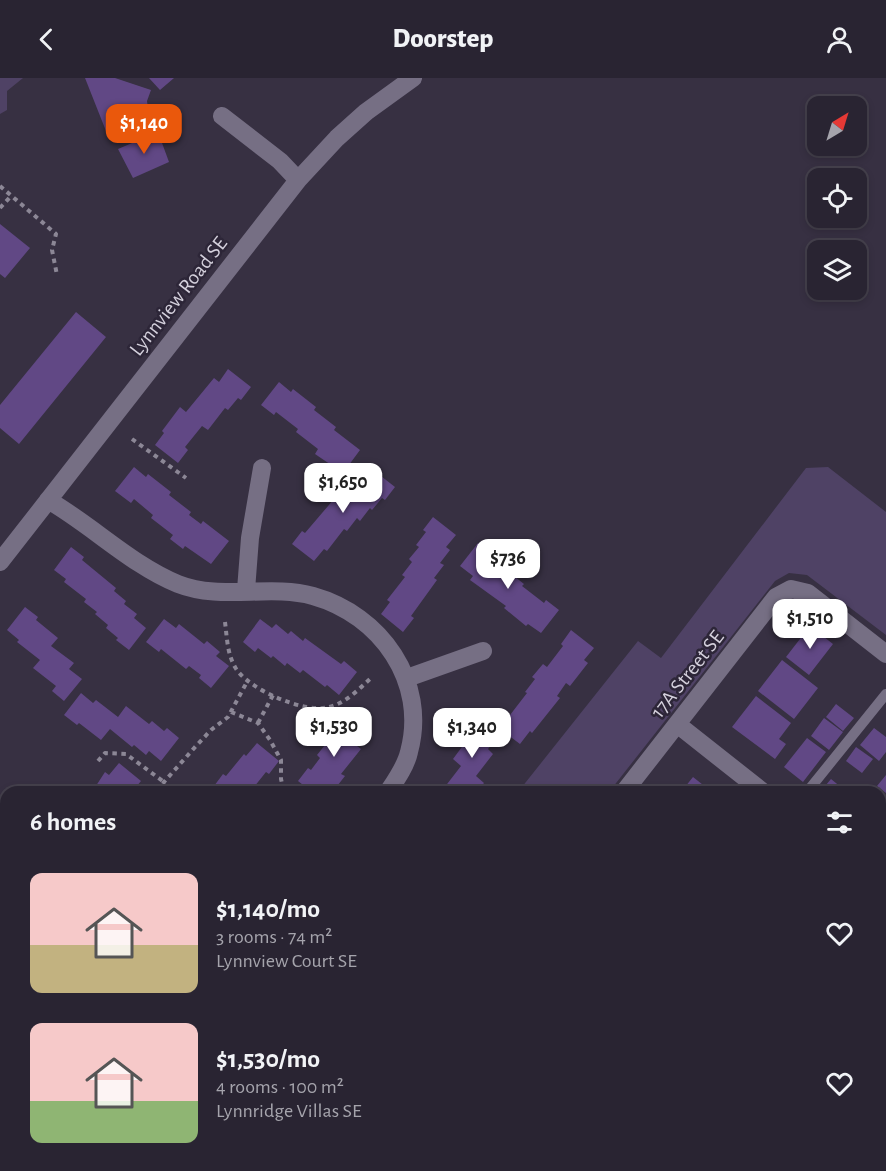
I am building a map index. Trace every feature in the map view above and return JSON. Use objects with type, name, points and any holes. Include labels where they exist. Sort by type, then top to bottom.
[{"type":"street","name":"Lynnview Road SE","points":[[0,562],[298,180],[337,138],[366,112],[413,78]]},
{"type":"street","points":[[222,116],[280,161],[298,180]]},
{"type":"street","points":[[246,590],[250,538],[262,468]]},
{"type":"street","points":[[48,500],[74,515],[129,557],[178,584],[212,592],[246,590],[288,592],[312,596],[339,606],[364,621],[395,655],[407,678],[415,714],[409,753],[392,786]]},
{"type":"street","name":"17A Street SE","points":[[629,786],[776,597],[791,589],[808,593],[886,654]]},
{"type":"street","points":[[407,678],[483,651]]},
{"type":"street","points":[[677,724],[756,786]]},
{"type":"lane","points":[[812,786],[886,694]]},
{"type":"path","points":[[0,186],[56,234],[52,250],[57,275]]},
{"type":"path","points":[[0,208],[11,196]]},
{"type":"path","points":[[132,439],[186,478]]},
{"type":"path","points":[[225,622],[230,655],[235,667],[248,680],[273,696],[310,707],[329,708],[352,696],[371,678]]},
{"type":"path","points":[[162,786],[211,730],[228,717],[248,680]]},
{"type":"path","points":[[258,723],[273,696]]},
{"type":"path","points":[[231,712],[258,723],[281,760],[283,786]]},
{"type":"path","points":[[98,761],[105,753],[126,754],[164,782]]},
{"type":"shaded area","points":[[0,78],[23,78],[7,91],[7,110],[0,114]]},
{"type":"shaded area","points":[[828,467],[886,512],[886,635],[807,575],[789,573],[775,581],[614,786],[523,786],[638,641],[661,658],[806,468]]},
{"type":"building","points":[[85,78],[115,78],[151,90],[147,101],[149,116],[142,117],[144,125],[106,131]]},
{"type":"building","points":[[149,78],[174,78],[160,90]]},
{"type":"building","points":[[158,132],[169,162],[133,178],[118,149]]},
{"type":"building","points":[[0,224],[30,248],[5,278],[0,274]]},
{"type":"building","points":[[76,312],[106,337],[19,444],[0,428],[0,405]]},
{"type":"building","points":[[228,369],[251,387],[241,400],[238,398],[228,410],[225,408],[208,430],[202,426],[185,447],[188,450],[178,463],[155,445],[164,433],[162,431],[180,407],[186,412],[214,378],[219,382]]},
{"type":"building","points":[[279,382],[291,392],[293,389],[316,407],[314,410],[336,427],[334,430],[360,450],[343,473],[315,454],[318,449],[296,432],[298,429],[276,412],[274,415],[261,405]]},
{"type":"building","points":[[134,467],[146,477],[148,474],[171,492],[169,495],[191,512],[189,515],[201,524],[203,521],[229,541],[211,564],[185,546],[183,549],[170,539],[173,535],[151,518],[153,515],[134,499],[131,503],[115,491]]},
{"type":"building","points":[[372,469],[395,487],[385,500],[382,498],[372,510],[370,508],[360,521],[357,518],[347,531],[344,529],[327,551],[324,549],[314,561],[292,544],[302,531],[305,533],[334,499],[336,501],[346,489],[349,491],[358,479],[362,482]]},
{"type":"building","points":[[433,517],[456,535],[446,547],[450,550],[440,563],[444,565],[434,578],[437,580],[411,616],[414,618],[403,632],[381,614],[390,602],[387,600],[405,577],[402,575],[412,562],[409,559],[419,547],[416,545],[426,532],[423,530]]},
{"type":"building","points":[[478,543],[491,553],[489,556],[524,584],[522,586],[544,603],[546,600],[559,610],[541,633],[528,624],[526,626],[504,608],[506,606],[470,580],[473,576],[460,566]]},
{"type":"building","points":[[71,547],[84,557],[82,560],[116,588],[114,591],[126,601],[124,604],[137,614],[134,618],[146,628],[129,650],[116,640],[118,638],[106,628],[108,625],[84,602],[86,599],[64,582],[66,579],[54,570]]},
{"type":"building","points":[[25,607],[38,617],[36,620],[58,638],[51,646],[74,663],[69,669],[82,679],[64,701],[52,691],[56,686],[33,668],[40,660],[17,642],[19,640],[7,630]]},
{"type":"building","points":[[164,619],[176,628],[179,624],[204,644],[207,641],[220,652],[216,656],[229,666],[211,688],[199,678],[201,675],[189,666],[186,669],[161,649],[159,652],[146,642]]},
{"type":"building","points":[[260,619],[272,628],[276,624],[288,634],[291,631],[303,641],[305,638],[341,664],[344,661],[357,672],[339,695],[303,670],[300,673],[287,663],[285,666],[258,648],[255,652],[243,642]]},
{"type":"building","points":[[810,626],[833,644],[809,675],[786,657]]},
{"type":"building","points":[[571,630],[594,648],[584,660],[588,663],[570,686],[566,683],[557,696],[560,698],[532,733],[530,731],[520,744],[496,726],[507,713],[510,715],[527,693],[525,692],[535,679],[532,677],[543,664],[547,667],[563,646],[561,644]]},
{"type":"building","points":[[782,660],[818,688],[794,719],[758,691]]},
{"type":"building","points":[[81,693],[93,703],[96,700],[118,717],[126,706],[149,724],[152,721],[164,731],[167,728],[179,738],[161,761],[149,751],[146,755],[134,745],[132,747],[110,729],[101,740],[64,715]]},
{"type":"building","points":[[756,696],[791,723],[779,739],[786,744],[775,759],[732,727]]},
{"type":"building","points":[[836,704],[854,718],[843,731],[826,717]]},
{"type":"building","points":[[344,716],[367,733],[357,746],[361,749],[341,774],[345,776],[337,786],[304,786],[298,781],[320,758],[317,755],[337,730],[334,728]]},
{"type":"building","points":[[824,718],[843,732],[829,750],[811,736]]},
{"type":"building","points":[[475,719],[498,737],[488,749],[493,754],[476,776],[484,783],[482,786],[446,786],[461,766],[453,759],[470,736],[465,732]]},
{"type":"building","points":[[874,728],[886,737],[886,752],[879,761],[860,745]]},
{"type":"building","points":[[807,738],[826,752],[803,782],[784,767]]},
{"type":"building","points":[[257,743],[279,761],[269,774],[266,772],[255,786],[214,786],[223,774],[226,776],[244,754],[246,756]]},
{"type":"building","points":[[856,747],[873,759],[862,773],[846,761]]},
{"type":"building","points":[[119,763],[141,781],[137,786],[96,786],[105,772],[109,775]]},
{"type":"building","points":[[886,775],[886,786],[877,786]]},
{"type":"building","points":[[693,777],[704,786],[686,786]]},
{"type":"building","points":[[831,779],[840,786],[825,786]]}]
